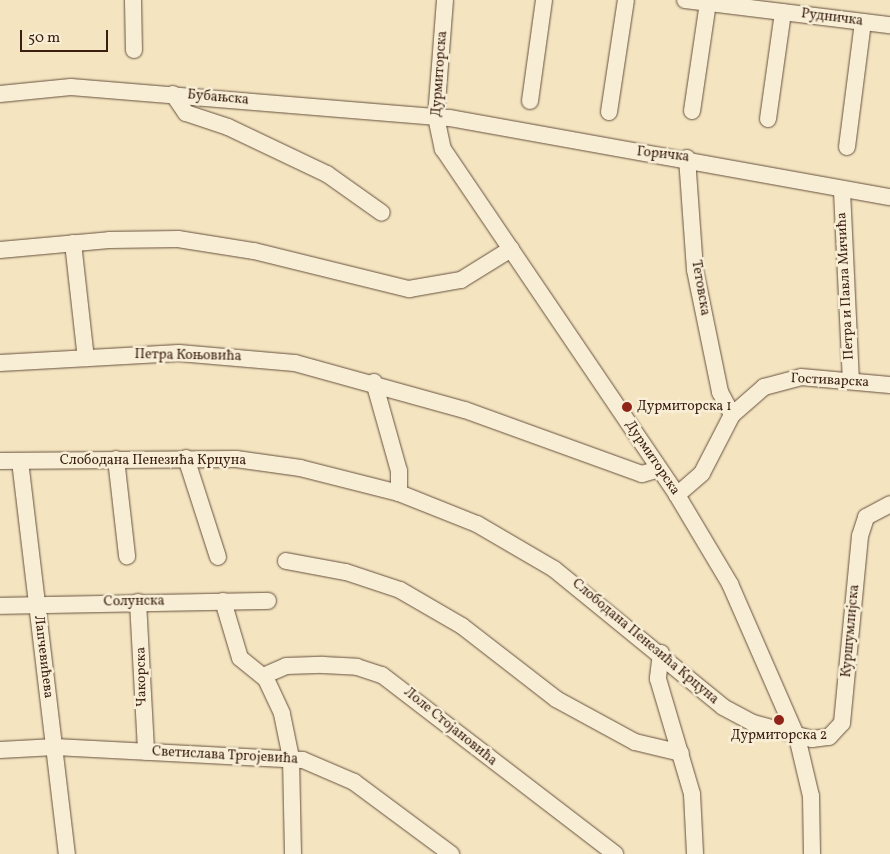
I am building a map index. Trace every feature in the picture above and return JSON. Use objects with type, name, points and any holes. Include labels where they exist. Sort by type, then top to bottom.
[{"type":"street","points":[[133,0],[134,50]]},
{"type":"street","name":"Дурмиторска","points":[[445,0],[436,117],[449,160],[512,249],[677,495],[730,584],[798,738],[810,796],[812,854]]},
{"type":"street","points":[[530,101],[544,0]]},
{"type":"street","points":[[609,112],[626,0]]},
{"type":"street","name":"Рудничка","points":[[685,0],[890,25]]},
{"type":"street","points":[[692,111],[708,3]]},
{"type":"street","points":[[768,119],[783,12]]},
{"type":"street","points":[[847,147],[863,22]]},
{"type":"street","name":"Бубањска","points":[[0,94],[70,87],[436,117]]},
{"type":"street","points":[[173,94],[186,113],[228,127],[327,174],[382,213]]},
{"type":"street","name":"Горичка","points":[[436,117],[559,135],[645,154],[687,158],[842,191],[890,196]]},
{"type":"street","name":"Тетовска","points":[[687,158],[695,270],[720,392],[732,414]]},
{"type":"street","name":"Петра и Павла Мичића","points":[[842,191],[851,381]]},
{"type":"street","points":[[0,250],[73,243],[199,241],[409,289],[461,280],[512,249]]},
{"type":"street","points":[[73,243],[86,358]]},
{"type":"street","name":"Петра Коњовића","points":[[0,363],[179,354],[252,357],[318,367],[374,382],[642,474],[659,469]]},
{"type":"street","name":"Гостиварска","points":[[677,495],[702,473],[732,414],[753,393],[784,379],[851,381],[890,385]]},
{"type":"street","points":[[374,382],[399,471],[399,493]]},
{"type":"street","points":[[116,458],[127,556]]},
{"type":"street","points":[[186,458],[218,557]]},
{"type":"street","name":"Слободана Пенезића Крцуна","points":[[0,461],[186,458],[300,468],[399,493],[477,524],[520,548],[574,583],[661,653],[723,707],[798,738]]},
{"type":"street","name":"Лапчевићева","points":[[20,461],[67,854]]},
{"type":"street","name":"Куршумлијска","points":[[798,738],[829,736],[842,723],[860,536],[866,516],[890,504]]},
{"type":"street","points":[[286,561],[346,572],[400,590],[462,626],[556,699],[635,742],[681,753]]},
{"type":"street","points":[[223,601],[240,658],[263,676],[282,714],[291,758],[293,854]]},
{"type":"street","name":"Солунска","points":[[0,606],[268,601]]},
{"type":"street","name":"Чакорска","points":[[138,602],[146,752]]},
{"type":"street","points":[[661,653],[658,680],[692,794],[695,854]]},
{"type":"street","name":"Лоле Стојановића","points":[[263,676],[286,666],[323,665],[357,667],[382,675],[615,854]]},
{"type":"street","name":"Светислава Тргојевића","points":[[0,750],[54,747],[291,758],[324,767],[354,782],[451,854]]},
{"type":"place","name":"Дурмиторска 1","points":[[627,407]]},
{"type":"place","name":"Дурмиторска 2","points":[[779,720]]}]
